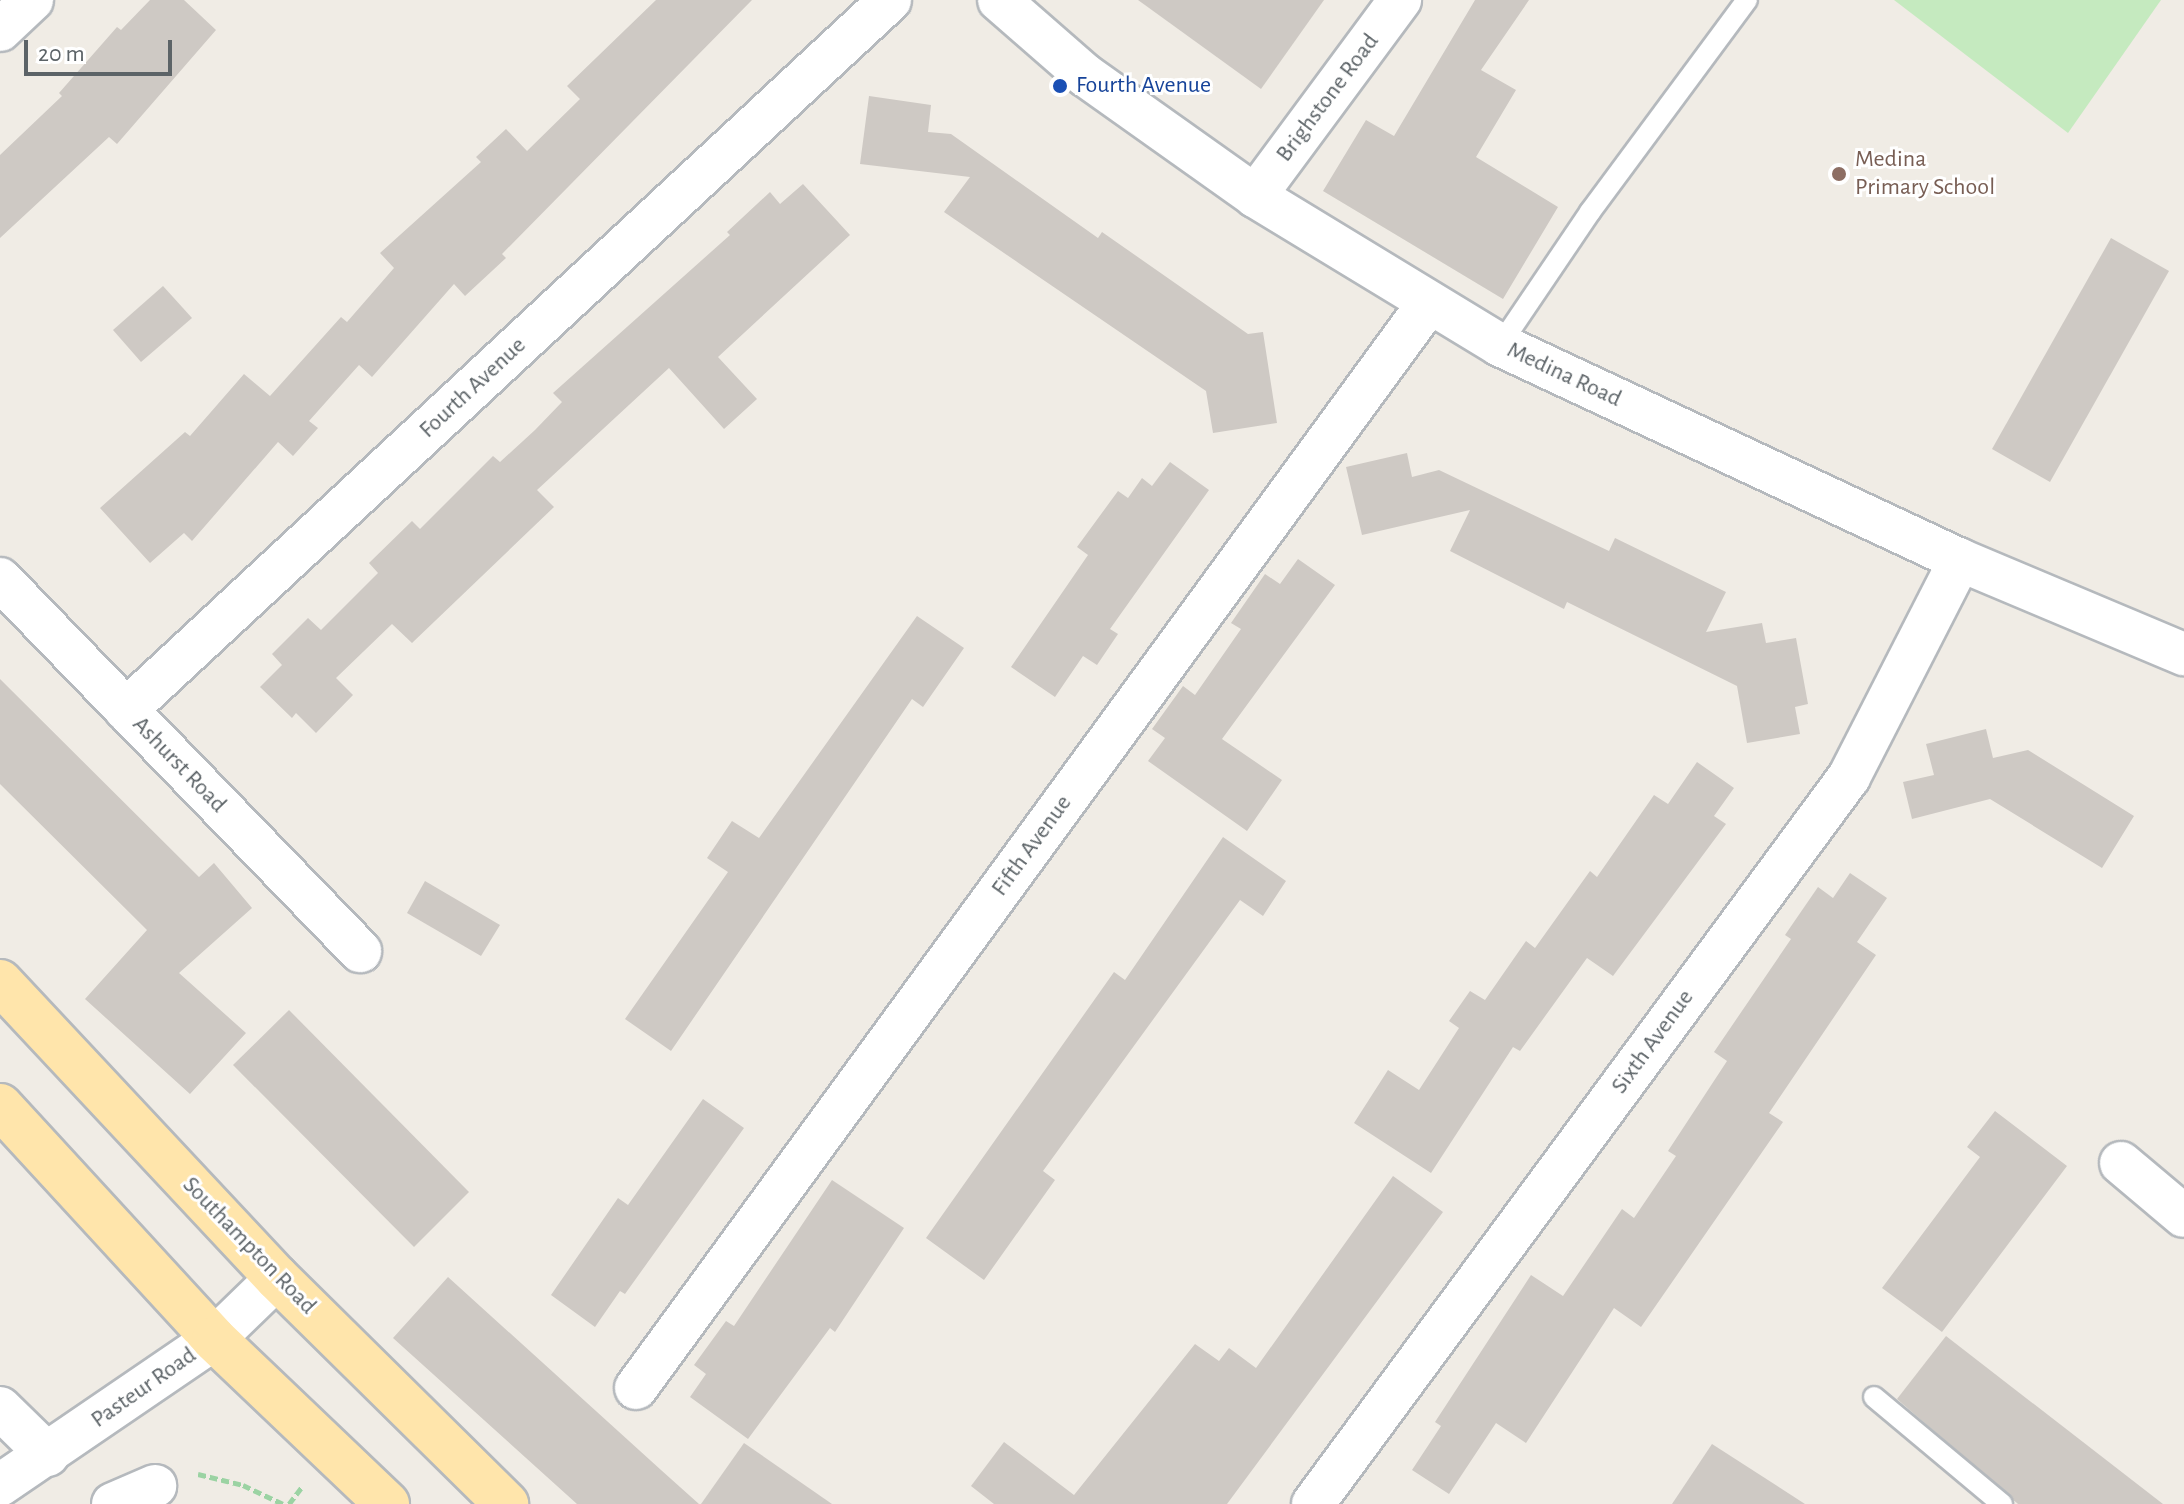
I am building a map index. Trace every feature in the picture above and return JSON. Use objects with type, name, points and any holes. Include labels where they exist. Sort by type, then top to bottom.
[{"type":"main road","name":"Southampton Road","points":[[0,982],[277,1278],[506,1504]]},
{"type":"main road","points":[[0,1106],[214,1339],[387,1504]]},
{"type":"street","points":[[0,30],[32,0]]},
{"type":"street","name":"Fourth Avenue","points":[[126,710],[890,0]]},
{"type":"street","name":"Medina Road","points":[[999,0],[1085,75],[1255,196],[1500,345],[1960,560],[2184,654]]},
{"type":"street","name":"Brighstone Road","points":[[1255,196],[1400,0]]},
{"type":"street","name":"Fifth Avenue","points":[[636,1388],[1428,304]]},
{"type":"street","name":"Sixth Avenue","points":[[1313,1504],[1849,777],[1960,560]]},
{"type":"street","name":"Ashurst Road","points":[[0,579],[360,951]]},
{"type":"street","points":[[2121,1163],[2184,1216]]},
{"type":"street","name":"Pasteur Road","points":[[0,1485],[214,1339],[277,1278]]},
{"type":"street","points":[[0,1408],[48,1455]]},
{"type":"street","points":[[113,1504],[155,1486]]},
{"type":"lane","points":[[1500,345],[1590,212],[1747,0]]},
{"type":"lane","points":[[1874,1397],[2002,1504]]},
{"type":"path","points":[[194,1473],[243,1485],[283,1504]]},
{"type":"green space","points":[[1894,0],[2161,0],[2068,133]]},
{"type":"building","points":[[150,0],[184,0],[216,30],[117,144],[109,137],[0,238],[0,155],[62,96],[59,93],[117,27],[121,30]]},
{"type":"building","points":[[656,0],[752,0],[502,254],[506,258],[465,296],[454,284],[372,377],[359,365],[309,421],[318,428],[293,456],[278,442],[192,541],[184,533],[150,563],[100,508],[185,432],[190,436],[244,374],[270,396],[341,317],[347,322],[394,268],[380,253],[481,162],[476,157],[506,129],[527,151],[580,99],[567,86]]},
{"type":"building","points":[[1138,0],[1324,0],[1261,89]]},
{"type":"building","points":[[1475,0],[1529,0],[1481,70],[1516,90],[1476,157],[1558,207],[1503,299],[1323,191],[1366,120],[1394,136]]},
{"type":"building","points":[[869,96],[931,105],[928,132],[951,134],[1098,238],[1102,232],[1248,334],[1263,332],[1277,423],[1213,433],[1206,391],[944,212],[970,177],[860,164]]},
{"type":"building","points":[[803,184],[850,235],[718,357],[757,399],[724,429],[669,368],[537,490],[554,507],[412,643],[392,624],[336,678],[353,695],[316,733],[296,713],[292,718],[260,687],[282,665],[272,654],[308,618],[321,630],[378,573],[369,563],[412,521],[420,529],[493,456],[500,462],[535,430],[562,402],[553,393],[730,235],[727,232],[770,192],[780,204]]},
{"type":"building","points":[[2111,238],[2169,271],[2050,482],[1992,449]]},
{"type":"building","points":[[163,286],[192,318],[141,362],[113,330]]},
{"type":"building","points":[[1407,453],[1412,477],[1439,470],[1609,551],[1615,538],[1726,592],[1706,632],[1762,623],[1766,643],[1796,638],[1808,704],[1795,707],[1800,734],[1747,743],[1737,686],[1567,602],[1564,609],[1450,551],[1470,510],[1362,535],[1346,467]]},
{"type":"building","points":[[1170,462],[1209,490],[1110,629],[1118,634],[1097,665],[1083,656],[1055,697],[1011,667],[1088,555],[1077,547],[1118,491],[1128,498],[1142,478],[1152,486]]},
{"type":"building","points":[[1298,559],[1335,585],[1222,739],[1282,780],[1247,831],[1148,761],[1165,738],[1152,729],[1183,686],[1195,695],[1241,629],[1231,623],[1265,574],[1280,584]]},
{"type":"building","points":[[917,616],[964,648],[923,707],[912,699],[671,1051],[625,1019],[728,872],[707,858],[732,821],[759,838]]},
{"type":"building","points":[[0,679],[199,877],[214,863],[252,908],[179,973],[246,1033],[190,1094],[85,999],[147,930],[0,784]]},
{"type":"building","points":[[1986,729],[1993,758],[2028,750],[2134,816],[2102,868],[1990,799],[1912,819],[1903,782],[1934,775],[1926,744]]},
{"type":"building","points":[[1697,762],[1734,788],[1714,816],[1726,824],[1613,976],[1587,958],[1520,1051],[1513,1047],[1431,1173],[1354,1123],[1388,1070],[1419,1090],[1459,1028],[1449,1021],[1470,991],[1485,1000],[1526,941],[1535,948],[1590,871],[1597,877],[1654,795],[1668,804]]},
{"type":"building","points":[[1223,837],[1286,881],[1263,916],[1240,900],[1043,1171],[1055,1180],[984,1280],[926,1238],[1114,972],[1125,980]]},
{"type":"building","points":[[1850,873],[1887,898],[1857,942],[1876,955],[1769,1113],[1783,1122],[1641,1327],[1614,1308],[1526,1443],[1496,1423],[1449,1494],[1412,1470],[1441,1426],[1435,1422],[1531,1275],[1563,1296],[1622,1209],[1634,1218],[1676,1156],[1668,1151],[1727,1061],[1714,1052],[1791,939],[1785,935],[1818,887],[1833,898]]},
{"type":"building","points":[[425,881],[500,925],[481,956],[407,913]]},
{"type":"building","points":[[289,1010],[469,1192],[414,1247],[233,1065]]},
{"type":"building","points":[[703,1099],[744,1128],[625,1294],[620,1291],[595,1327],[551,1295],[618,1198],[628,1205]]},
{"type":"building","points":[[1995,1111],[2067,1166],[1942,1332],[1882,1288],[1980,1157],[1967,1147]]},
{"type":"building","points":[[1393,1176],[1443,1212],[1227,1504],[994,1504],[971,1486],[1004,1442],[1074,1495],[1195,1344],[1219,1361],[1229,1348],[1256,1368]]},
{"type":"building","points":[[832,1180],[904,1228],[835,1332],[830,1328],[748,1439],[690,1397],[706,1374],[694,1365],[726,1321],[734,1326]]},
{"type":"building","points":[[448,1277],[699,1504],[577,1504],[393,1338]]},
{"type":"building","points":[[1946,1336],[2163,1504],[2018,1504],[1897,1399]]},
{"type":"building","points":[[744,1443],[832,1504],[701,1504]]},
{"type":"building","points":[[1712,1444],[1805,1504],[1672,1504]]},
{"type":"place","name":"Fourth Avenue","points":[[1060,86]]},
{"type":"place","name":"Medina Primary School","points":[[1839,174]]}]
